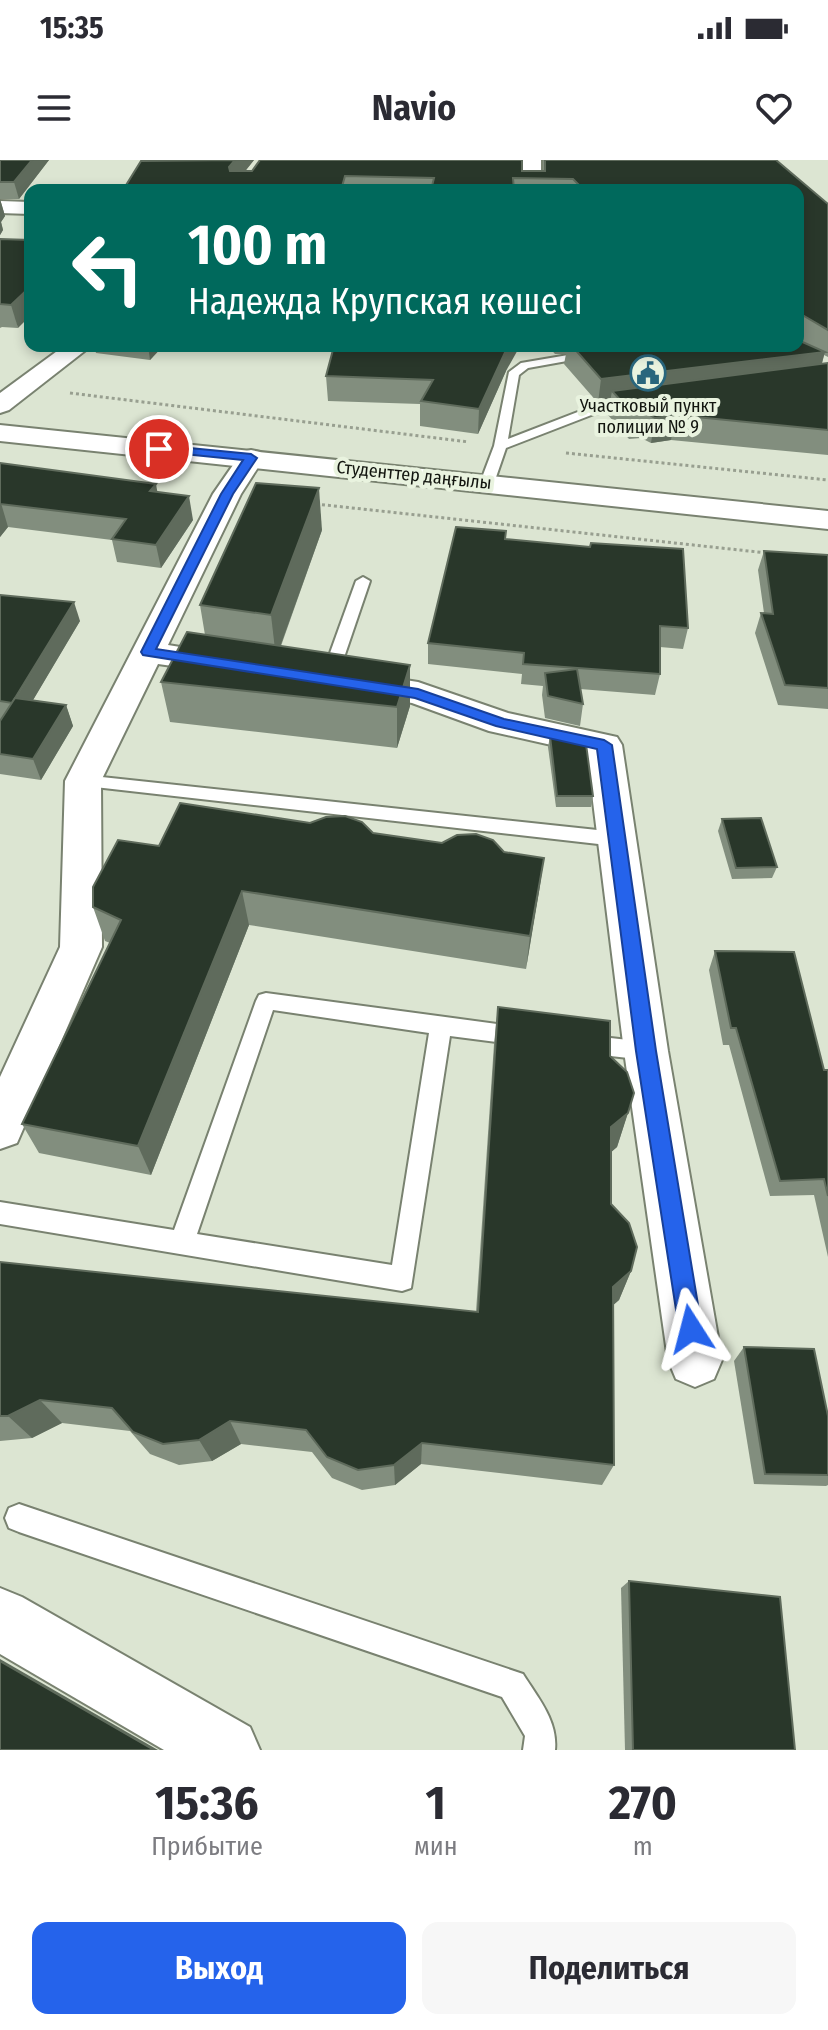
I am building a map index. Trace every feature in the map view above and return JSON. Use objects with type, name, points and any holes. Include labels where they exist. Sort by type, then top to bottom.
[{"type":"street","points":[[532,160],[532,184]]},
{"type":"street","points":[[0,207],[24,208]]},
{"type":"street","points":[[0,405],[71,352]]},
{"type":"street","name":"Студенттер даңғылы","points":[[0,433],[828,520]]},
{"type":"street","points":[[0,1128],[81,947],[83,781],[227,494],[251,458]]},
{"type":"street","points":[[148,652],[418,693],[501,723],[604,745],[646,1051],[695,1360]]},
{"type":"street","points":[[0,1619],[227,1750]]},
{"type":"lane","points":[[487,483],[500,446],[513,374],[525,365],[574,357]]},
{"type":"lane","points":[[500,446],[592,411],[655,403]]},
{"type":"lane","points":[[299,674],[363,581]]},
{"type":"lane","points":[[83,781],[616,839]]},
{"type":"lane","points":[[182,1243],[266,1001],[535,1038]]},
{"type":"lane","points":[[0,1213],[402,1279],[441,1026]]},
{"type":"lane","points":[[567,1042],[646,1051]]},
{"type":"lane","points":[[19,1518],[512,1685],[541,1733],[539,1750]]},
{"type":"path","points":[[26,387],[500,446],[828,480]]},
{"type":"path","points":[[306,503],[781,554]]},
{"type":"building","points":[[0,160],[32,160],[14,182],[0,182]]},
{"type":"building","points":[[235,160],[229,167],[230,171],[252,171],[260,160],[522,160],[522,171],[545,171],[545,160],[776,160],[828,204],[828,330],[804,316],[804,184],[578,184],[573,179],[513,178],[514,184],[432,184],[434,178],[345,176],[343,184],[127,184],[141,161]]},
{"type":"building","points":[[0,239],[24,240],[24,293],[11,305],[0,304]]},
{"type":"building","points":[[804,343],[825,352],[601,379],[577,352],[804,352]]},
{"type":"building","points":[[332,352],[505,352],[479,409],[421,401],[433,380],[326,376]]},
{"type":"building","points":[[828,363],[828,430],[676,415],[655,418],[646,413],[633,414],[612,391]]},
{"type":"building","points":[[0,463],[156,484],[150,491],[189,496],[156,545],[112,539],[126,519],[0,504]]},
{"type":"building","points":[[256,483],[319,488],[271,615],[200,605]]},
{"type":"building","points":[[456,527],[506,531],[505,539],[590,547],[591,543],[683,549],[688,628],[660,626],[660,674],[523,664],[524,653],[428,643]]},
{"type":"building","points":[[764,551],[828,555],[828,688],[785,685],[761,613],[773,614]]},
{"type":"building","points":[[0,595],[74,602],[12,703],[0,701]]},
{"type":"building","points":[[187,632],[410,665],[397,707],[161,682]]},
{"type":"building","points":[[577,669],[583,704],[548,696],[545,673]]},
{"type":"building","points":[[15,698],[66,705],[33,759],[0,754],[0,721]]},
{"type":"building","points":[[550,736],[586,744],[593,796],[557,796]]},
{"type":"building","points":[[180,803],[310,823],[326,817],[345,816],[362,822],[373,833],[442,843],[457,835],[476,834],[493,840],[504,852],[544,858],[530,936],[242,891],[138,1146],[22,1124],[121,920],[93,907],[93,887],[118,840],[159,846]]},
{"type":"building","points":[[761,818],[777,867],[736,868],[722,819]]},
{"type":"building","points":[[715,951],[794,952],[824,1070],[828,1070],[828,1196],[824,1179],[780,1181],[736,1028],[731,1028]]},
{"type":"building","points":[[498,1007],[610,1021],[610,1056],[627,1072],[634,1093],[628,1113],[611,1127],[611,1204],[629,1223],[637,1247],[631,1271],[613,1287],[614,1465],[422,1443],[394,1465],[358,1470],[327,1457],[306,1430],[230,1421],[199,1440],[163,1444],[133,1432],[112,1408],[40,1400],[8,1416],[0,1416],[0,1262],[478,1312]]},
{"type":"building","points":[[744,1347],[814,1349],[828,1416],[828,1475],[765,1474]]},
{"type":"building","points":[[629,1581],[780,1597],[795,1750],[633,1750]]},
{"type":"building","points":[[0,1661],[154,1750],[0,1750]]},
{"type":"place","name":"Участковый пункт полиции № 9","points":[[648,373]]},
{"type":"route","points":[[159,449],[251,458],[227,494],[148,652],[418,693],[501,723],[604,745],[646,1051],[691,1329]]}]
